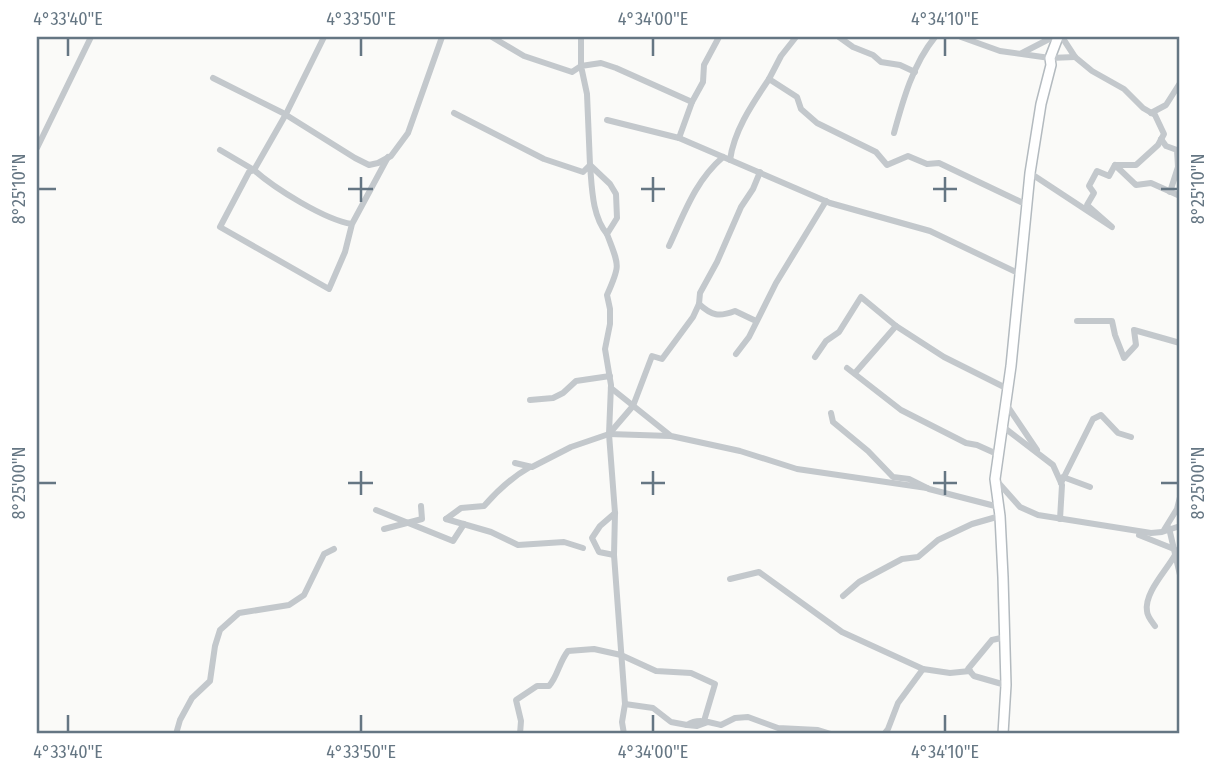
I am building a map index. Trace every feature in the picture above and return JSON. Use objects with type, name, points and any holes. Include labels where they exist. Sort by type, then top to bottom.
[{"type":"street","points":[[37,148],[91,37]]},
{"type":"street","points":[[324,37],[286,114],[254,170],[249,172],[220,227],[329,289],[345,252],[352,224],[388,157],[408,133],[442,37]]},
{"type":"street","points":[[492,37],[524,56],[554,67],[572,72],[582,66],[601,64],[692,102]]},
{"type":"street","points":[[581,37],[587,94],[588,152],[596,215],[607,234],[618,264],[617,277],[607,295],[610,324],[605,349],[611,388],[609,434],[615,513],[614,555],[625,704],[622,722],[624,734]]},
{"type":"street","points":[[679,138],[692,102],[703,82],[704,65],[719,37]]},
{"type":"street","points":[[669,246],[696,187],[711,168],[727,158],[738,131],[781,56],[796,37]]},
{"type":"street","points":[[839,37],[881,62],[900,65],[915,72]]},
{"type":"street","points":[[894,133],[905,92],[928,45],[935,37]]},
{"type":"street","points":[[961,37],[995,50],[1051,58],[1075,57]]},
{"type":"street","points":[[1020,54],[1058,37]]},
{"type":"street","points":[[1058,37],[1075,57],[1092,71],[1124,89],[1133,100],[1155,115],[1162,128],[1164,134],[1161,139],[1151,152],[1136,164],[1115,165]]},
{"type":"street","points":[[1003,734],[1006,685],[999,511],[995,479],[1008,389],[1030,173],[1041,104],[1058,37]]},
{"type":"street","points":[[213,78],[286,114],[369,165],[388,157]]},
{"type":"street","points":[[769,79],[797,97],[801,109],[817,123],[876,152],[887,165],[908,156],[927,164],[939,163],[1021,202],[1028,202]]},
{"type":"street","points":[[1151,114],[1166,105],[1180,83]]},
{"type":"street","points":[[454,113],[553,162],[583,172],[590,166]]},
{"type":"street","points":[[607,120],[679,138],[826,201],[930,231],[1020,274]]},
{"type":"street","points":[[1161,139],[1166,146],[1177,150],[1179,160],[1170,192]]},
{"type":"street","points":[[220,150],[330,218],[352,224]]},
{"type":"street","points":[[1030,173],[1112,227],[1087,205],[1094,193],[1089,187],[1097,171],[1109,176],[1115,165]]},
{"type":"street","points":[[1115,165],[1136,185],[1151,183],[1180,196]]},
{"type":"street","points":[[590,166],[610,184],[616,194],[617,218],[607,234]]},
{"type":"street","points":[[609,434],[633,406],[652,356],[662,359],[693,317],[699,304],[700,293],[760,172]]},
{"type":"street","points":[[736,354],[749,337],[776,283],[826,201]]},
{"type":"street","points":[[815,357],[825,341],[839,332],[861,297],[896,326],[944,357],[1008,389]]},
{"type":"street","points":[[699,304],[713,315],[722,316],[735,311],[756,321]]},
{"type":"street","points":[[1077,321],[1112,321],[1124,358],[1136,345],[1134,330],[1180,343]]},
{"type":"street","points":[[855,373],[896,326]]},
{"type":"street","points":[[847,368],[901,410],[966,443],[997,454]]},
{"type":"street","points":[[530,400],[553,398],[576,381],[610,376]]},
{"type":"street","points":[[611,388],[671,436]]},
{"type":"street","points":[[1005,402],[1041,456]]},
{"type":"street","points":[[831,413],[833,422],[894,477],[909,479],[927,488],[999,511]]},
{"type":"street","points":[[1060,519],[1061,479],[1093,419],[1101,415],[1118,433],[1131,437]]},
{"type":"street","points":[[1002,426],[1053,465],[1061,479],[1090,487]]},
{"type":"street","points":[[614,555],[564,542],[518,545],[491,533],[446,519],[461,508],[484,506],[500,488],[510,484],[514,476],[530,466],[571,447],[609,434],[671,436],[797,468],[927,488]]},
{"type":"street","points":[[515,463],[530,466]]},
{"type":"street","points":[[995,479],[1012,499],[1028,511],[1131,531],[1162,533],[1169,528],[1180,526]]},
{"type":"street","points":[[1162,533],[1177,509],[1180,498]]},
{"type":"street","points":[[384,529],[422,519],[421,506]]},
{"type":"street","points":[[376,510],[405,524],[453,541],[464,524]]},
{"type":"street","points":[[843,596],[859,582],[902,559],[918,557],[938,540],[999,511]]},
{"type":"street","points":[[583,548],[600,526],[615,513]]},
{"type":"street","points":[[1169,528],[1180,575]]},
{"type":"street","points":[[1131,531],[1175,552]]},
{"type":"street","points":[[592,538],[598,552]]},
{"type":"street","points":[[176,734],[192,698],[210,681],[220,630],[239,613],[289,605],[304,595],[324,554],[334,549]]},
{"type":"street","points":[[1155,626],[1147,613],[1149,593],[1165,574],[1175,552]]},
{"type":"street","points":[[730,579],[759,572],[842,632],[923,669],[950,673],[970,671]]},
{"type":"street","points":[[1000,638],[992,640],[968,669],[974,676],[1002,684]]},
{"type":"street","points":[[520,734],[522,721],[516,700],[537,686],[552,683],[559,664],[568,652],[594,649],[621,655],[656,671],[691,673],[715,684],[707,722]]},
{"type":"street","points":[[884,734],[898,703],[923,669]]},
{"type":"street","points":[[625,704],[653,708],[671,722],[686,726],[707,722],[721,726],[735,718],[748,717],[778,728],[818,730],[831,734]]},
{"type":"street","points":[[683,734],[686,726]]}]
